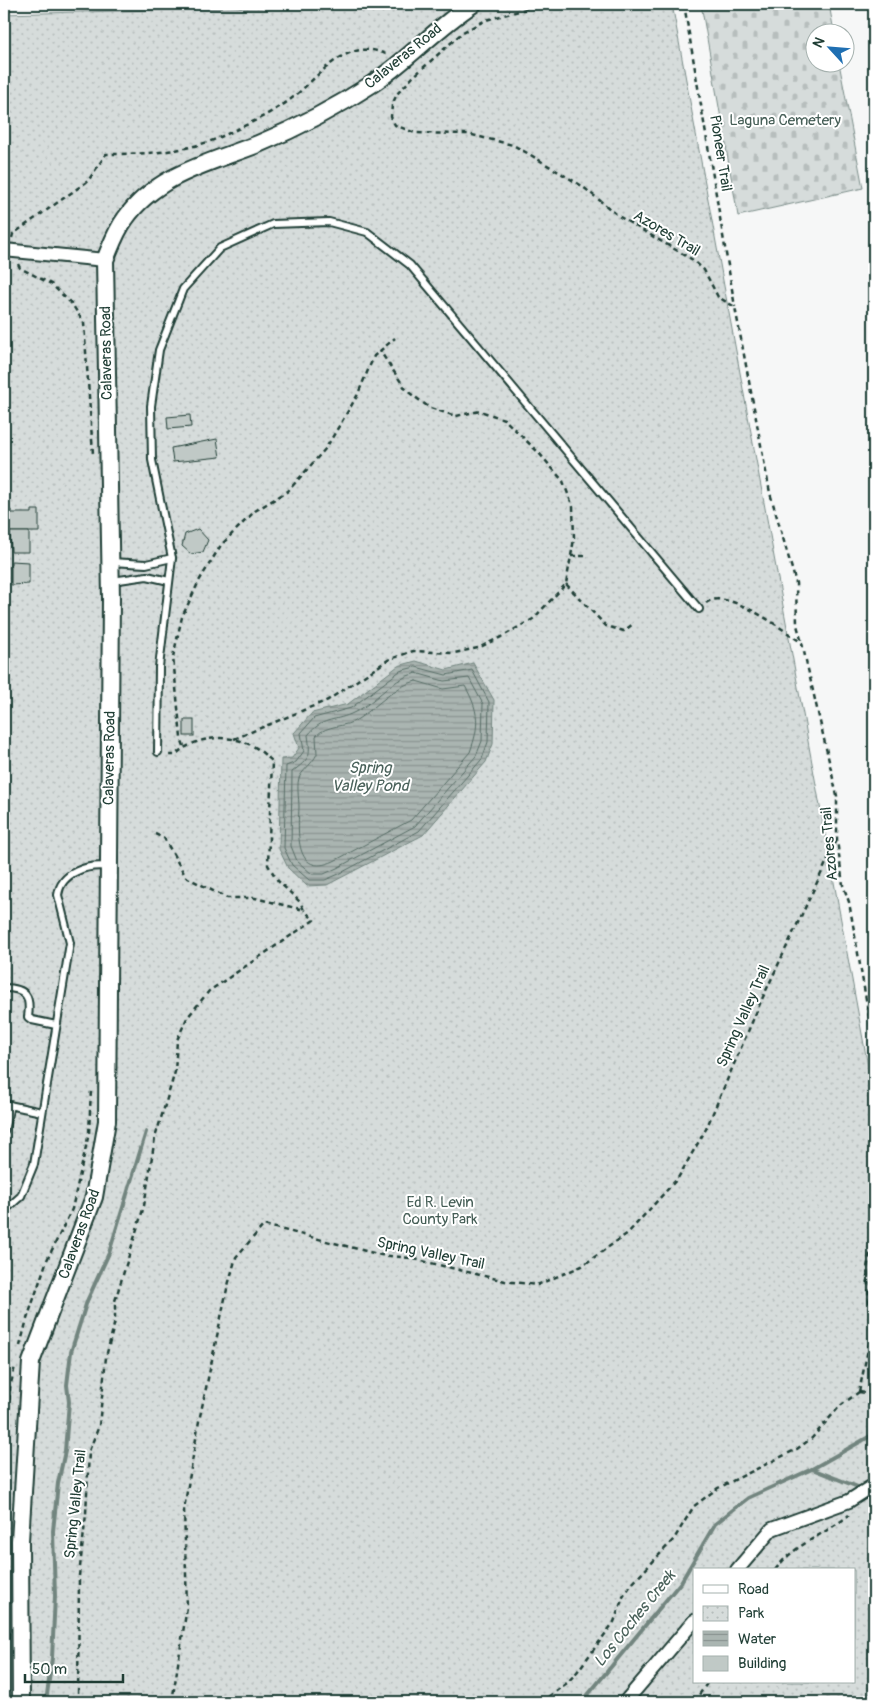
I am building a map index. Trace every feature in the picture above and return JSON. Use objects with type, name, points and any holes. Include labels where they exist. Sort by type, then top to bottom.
[{"type":"street","name":"Calaveras Road","points":[[21,1702],[20,1541],[31,1362],[94,1197],[107,1121],[111,581],[107,481],[105,260],[124,220],[150,193],[164,183],[182,172],[259,143],[342,102],[373,83],[448,20],[473,4]]},
{"type":"street","points":[[8,250],[105,260]]},
{"type":"street","points":[[739,1568],[772,1529],[849,1501],[874,1485]]},
{"type":"street","points":[[625,1702],[693,1622]]},
{"type":"lane","points":[[157,753],[159,667],[172,558],[152,460],[151,406],[159,350],[183,289],[220,248],[273,224],[329,222],[367,232],[410,266],[699,609]]},
{"type":"lane","points":[[110,562],[146,564],[172,558]]},
{"type":"lane","points":[[111,581],[147,576],[169,581]]},
{"type":"lane","points":[[4,1211],[21,1196],[34,1164],[70,943],[58,895],[59,887],[62,881],[71,874],[94,865],[108,867]]},
{"type":"lane","points":[[4,988],[22,991],[27,995],[30,1004],[28,1017],[32,1020],[56,1024]]},
{"type":"lane","points":[[4,1131],[7,1104],[42,1112]]},
{"type":"path","name":"Azores Trail","points":[[544,4],[486,20],[463,32],[413,77],[398,94],[392,105],[391,116],[396,125],[415,133],[468,134],[513,145],[582,186],[620,218],[694,260],[704,270],[718,297],[735,307],[770,493],[796,583],[797,625],[837,796],[837,840],[843,885],[849,902],[874,1045]]},
{"type":"path","name":"Pioneer Trail","points":[[684,4],[735,307]]},
{"type":"path","points":[[8,250],[13,234],[88,181],[106,154],[144,154],[192,147],[243,127],[272,112],[289,101],[330,63],[344,55],[363,51],[381,52],[393,59]]},
{"type":"path","points":[[184,746],[181,738],[174,658],[182,617],[199,581],[221,545],[255,511],[288,491],[326,448],[356,396],[374,356],[395,338]]},
{"type":"path","points":[[234,738],[328,700],[388,660],[413,651],[454,653],[478,648],[502,637],[533,619],[566,584],[574,539],[573,507],[563,481],[539,453],[504,419],[480,411],[456,416],[430,408],[407,390],[380,351]]},
{"type":"path","points":[[571,556],[589,556]]},
{"type":"path","points":[[566,584],[606,626],[624,631],[633,624]]},
{"type":"path","points":[[699,609],[709,600],[731,601],[768,618],[802,643]]},
{"type":"path","points":[[157,753],[175,754],[184,746],[208,738],[234,738],[254,746],[272,761],[268,865],[278,881],[300,902],[304,910]]},
{"type":"path","points":[[155,834],[164,838],[186,877],[227,898],[255,898],[304,910]]},
{"type":"path","name":"Spring Valley Trail","points":[[172,1702],[187,1607],[184,1509],[199,1421],[227,1289],[236,1257],[264,1225],[382,1255],[410,1258],[505,1281],[537,1285],[582,1266],[628,1233],[678,1178],[706,1129],[762,999],[837,840]]},
{"type":"path","name":"Spring Valley Trail","points":[[78,1702],[79,1576],[86,1514],[89,1450],[99,1426],[106,1357],[115,1321],[115,1301],[144,1206],[155,1138],[175,1072],[177,1040],[187,1018],[209,991],[314,920],[304,910]]},
{"type":"path","points":[[542,1702],[568,1683],[577,1672],[614,1622],[623,1597],[674,1539],[694,1506],[718,1488],[797,1449],[812,1438],[840,1406],[859,1392],[872,1335],[867,1268],[874,1232]]},
{"type":"path","points":[[859,1392],[874,1394]]},
{"type":"path","points":[[777,1568],[796,1548],[832,1529],[850,1514]]},
{"type":"path","points":[[694,1702],[707,1684]]},
{"type":"green space","name":"Ed R. Levin County Park","points":[[385,4],[672,4],[874,1099],[874,1702],[4,1702],[4,14]]},
{"type":"green space","name":"Laguna Cemetery","points":[[701,4],[829,4],[832,22],[806,22],[806,72],[841,72],[863,188],[738,216]]},
{"type":"water","name":"Spring Valley Pond","points":[[416,661],[446,670],[473,663],[494,700],[493,744],[486,762],[423,835],[327,885],[307,886],[288,868],[279,849],[281,759],[292,758],[299,748],[294,733],[312,713],[348,704],[398,666]]},
{"type":"building","points":[[190,415],[191,427],[168,429],[167,417]]},
{"type":"building","points":[[217,439],[220,457],[173,462],[171,448]]},
{"type":"building","points":[[4,510],[11,510],[11,513],[32,513],[32,510],[39,510],[39,532],[4,532]]},
{"type":"building","points":[[198,529],[208,540],[203,552],[191,554],[182,546],[185,534]]},
{"type":"building","points":[[10,532],[29,532],[29,552],[11,552]]},
{"type":"building","points":[[11,561],[29,562],[29,584],[11,585]]},
{"type":"building","points":[[184,720],[194,720],[194,736],[184,736]]},
{"type":"waterway","points":[[46,1702],[52,1658],[55,1596],[53,1531],[58,1483],[65,1451],[69,1402],[67,1385],[71,1352],[87,1301],[109,1253],[146,1132]]},
{"type":"waterway","name":"Los Coches Creek","points":[[582,1702],[681,1582],[715,1524],[748,1498],[812,1469],[874,1434]]},
{"type":"waterway","points":[[812,1469],[863,1489]]}]
